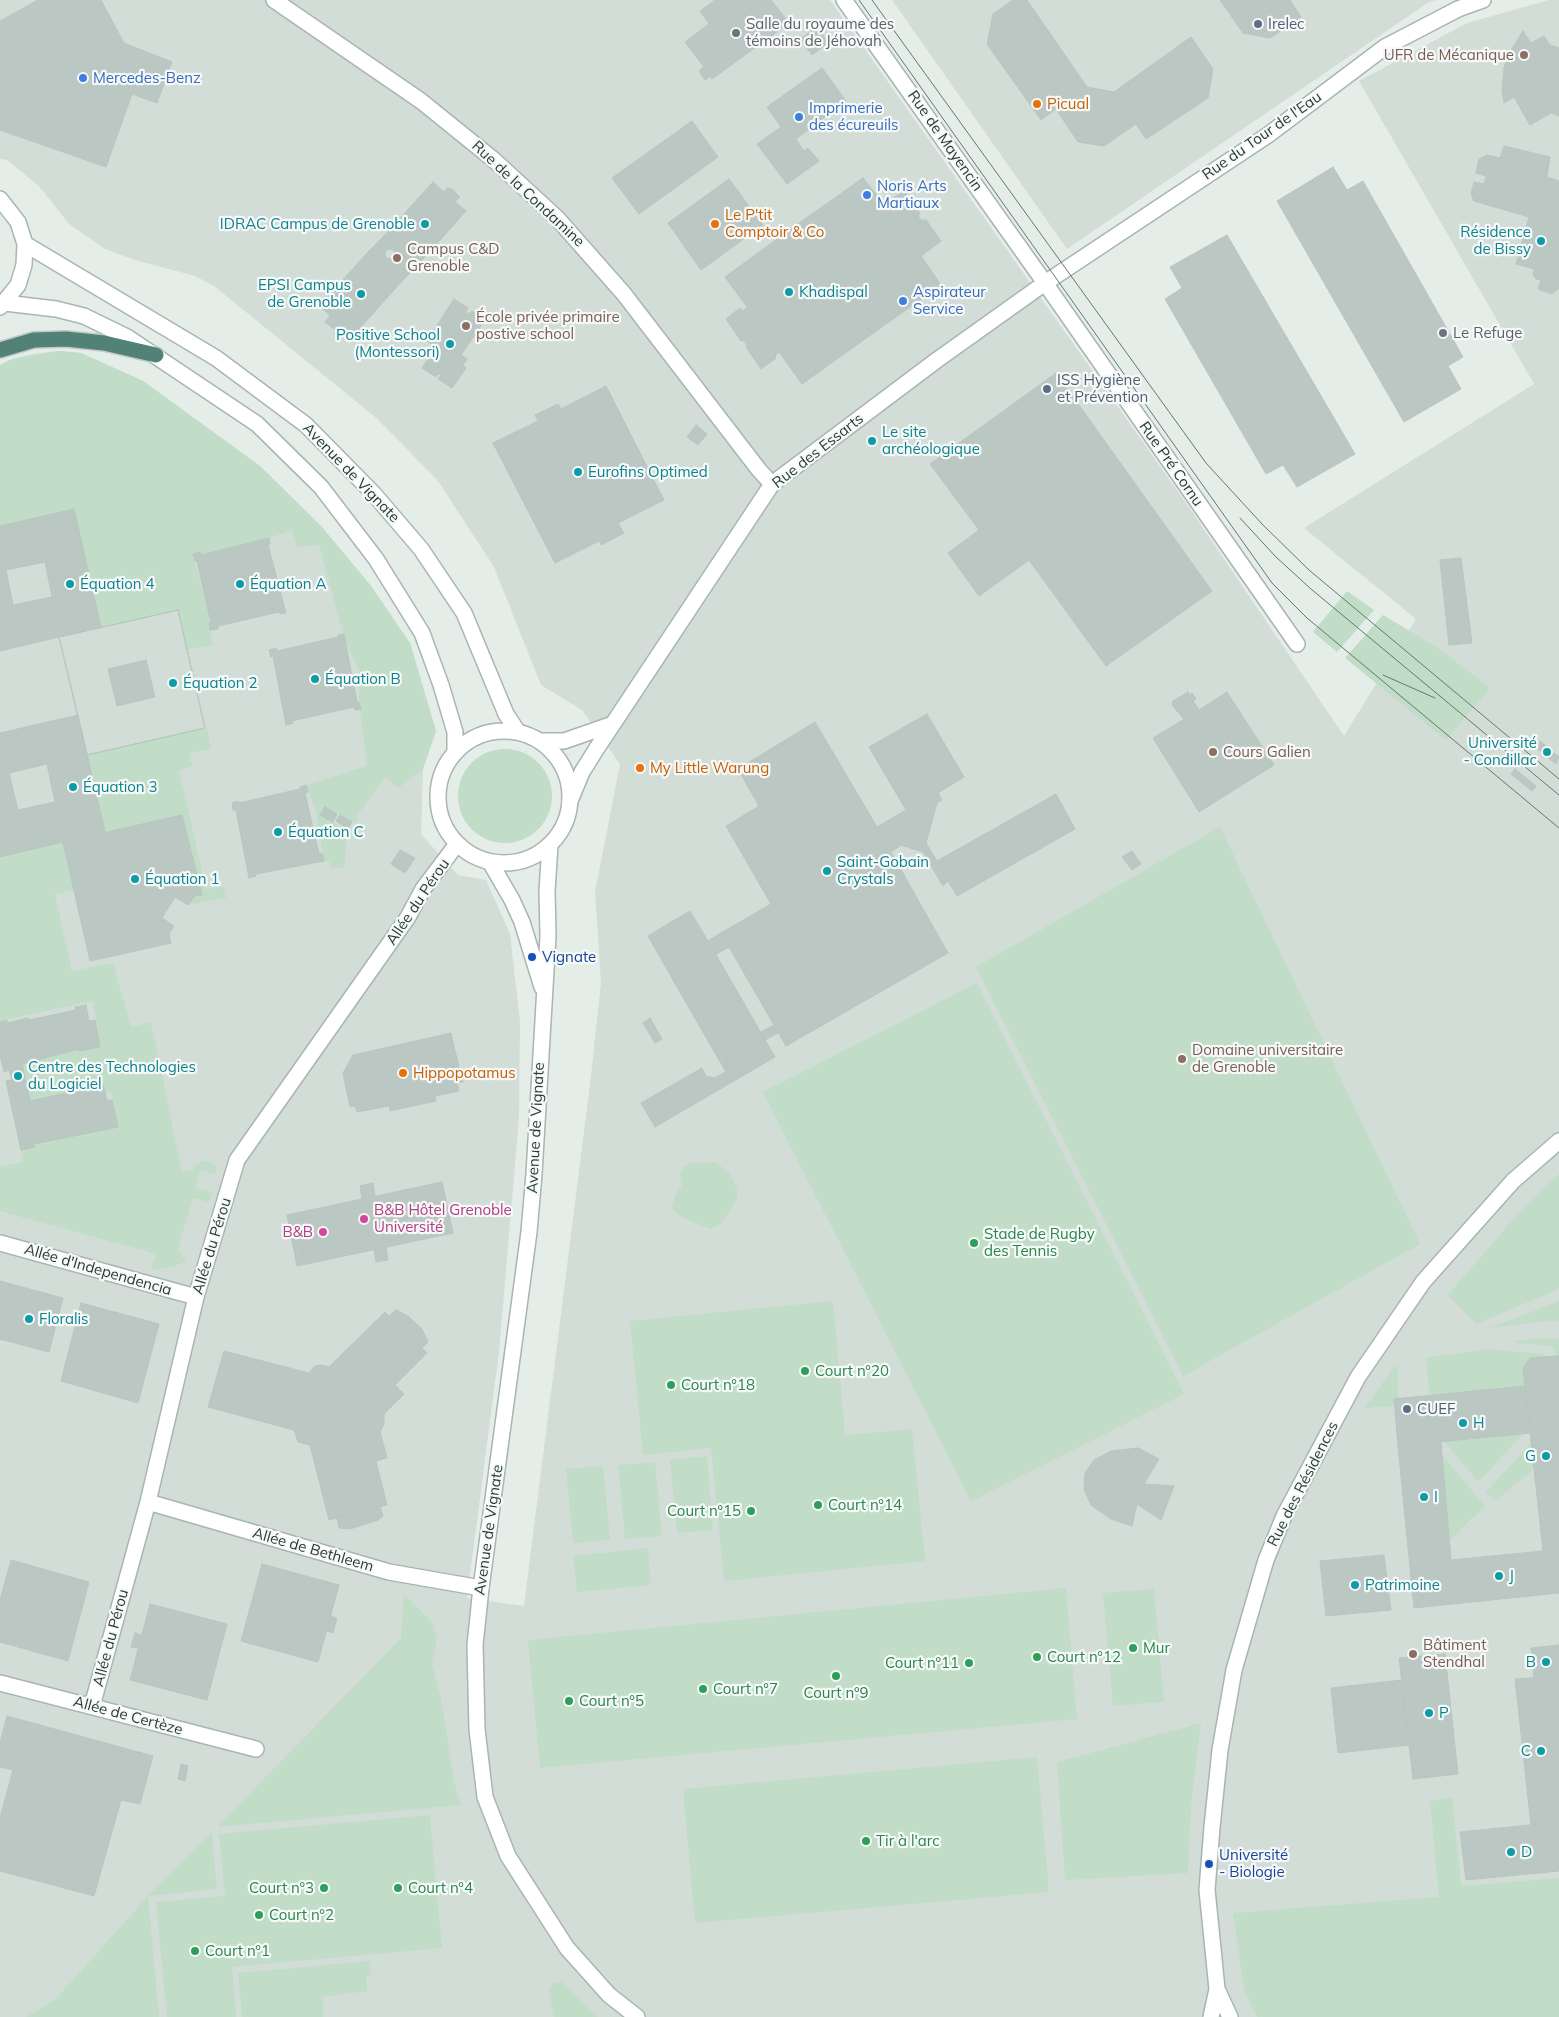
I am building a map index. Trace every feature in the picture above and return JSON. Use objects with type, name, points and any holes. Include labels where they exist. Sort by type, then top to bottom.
[{"type":"highway","points":[[0,350],[34,340],[66,339],[104,343],[156,355]]},
{"type":"street","name":"Rue de la Condamine","points":[[274,0],[428,107],[494,160],[557,218],[624,294],[759,470],[772,484]]},
{"type":"street","name":"Rue de Mayencin","points":[[844,0],[1045,283]]},
{"type":"street","name":"Rue du Tour de l'Eau","points":[[1045,283],[1268,135],[1385,46],[1458,9],[1483,0]]},
{"type":"street","points":[[0,200],[18,222],[25,244],[24,265],[18,285],[3,305]]},
{"type":"street","name":"Avenue de Vignate","points":[[25,244],[216,358],[306,425],[373,492],[422,549],[464,613],[506,714],[518,732]]},
{"type":"street","name":"Rue des Essarts","points":[[570,801],[582,772],[772,484],[937,360],[1045,283]]},
{"type":"street","name":"Rue Pré Cornu","points":[[1045,283],[1297,644]]},
{"type":"street","name":"Avenue de Vignate","points":[[3,305],[56,309],[84,316],[127,337],[257,424],[322,487],[365,545],[422,633],[452,722],[455,751]]},
{"type":"street","points":[[540,741],[564,741],[613,724]]},
{"type":"street","points":[[501,730],[518,732],[540,741],[553,753],[563,767],[569,783],[570,801],[567,817],[560,832],[550,844],[537,854],[522,860],[506,863],[490,862],[472,855],[457,844],[443,823],[438,798],[442,773],[455,751],[468,740],[501,730]]},
{"type":"street","name":"Allée du Pérou","points":[[92,1706],[148,1502],[196,1297],[237,1160],[408,917],[423,889],[457,844]]},
{"type":"street","name":"Avenue de Vignate","points":[[550,844],[546,891],[548,936],[529,1232],[475,1645],[477,1729],[485,1797],[508,1856],[567,1948],[609,1995],[637,2017]]},
{"type":"street","name":"Avenue de Vignate","points":[[490,862],[512,900],[522,922],[544,994]]},
{"type":"street","name":"Rue des Résidences","points":[[1211,2017],[1217,1989],[1208,1890],[1219,1759],[1234,1670],[1266,1560],[1284,1516],[1358,1377],[1423,1282],[1513,1181],[1559,1141]]},
{"type":"street","name":"Allée d'Independencia","points":[[0,1243],[196,1297]]},
{"type":"street","name":"Allée de Bethleem","points":[[148,1502],[389,1572],[481,1588]]},
{"type":"street","name":"Allée de Certèze","points":[[0,1683],[256,1749]]},
{"type":"street","name":"Rue des Résidences","points":[[1217,1989],[1230,2017]]},
{"type":"shaded area","points":[[0,0],[830,0],[1186,503],[1344,736],[1416,619],[1304,528],[1534,384],[1359,81],[1467,23],[1549,0],[1559,0],[1559,2017],[0,2017],[0,365],[12,359],[32,354],[58,351],[81,353],[143,381],[260,466],[321,526],[371,586],[410,643],[436,731],[423,769],[421,834],[458,875],[486,880],[510,934],[520,1021],[519,1118],[499,1352],[467,1598],[524,1606],[601,983],[595,892],[620,764],[582,710],[541,685],[494,567],[438,481],[374,416],[214,286],[195,276],[135,260],[105,249],[69,224],[39,186],[7,160],[0,159]]},
{"type":"shaded area","points":[[892,0],[1436,0],[1429,2],[1067,249]]},
{"type":"green space","points":[[58,351],[81,353],[143,381],[260,466],[321,526],[371,586],[410,643],[436,731],[423,769],[398,788],[385,777],[358,814],[356,823],[325,807],[320,815],[350,832],[346,841],[345,867],[331,869],[329,861],[324,861],[316,811],[306,785],[367,766],[359,702],[359,670],[345,640],[319,545],[297,547],[292,530],[263,540],[201,555],[193,554],[211,623],[209,624],[213,646],[187,649],[178,610],[101,627],[74,510],[0,526],[0,365],[12,359]]},
{"type":"green space","points":[[1347,591],[1374,610],[1337,652],[1313,632]]},
{"type":"green space","points":[[1383,615],[1438,648],[1490,688],[1446,740],[1345,658]]},
{"type":"green space","points":[[207,728],[211,749],[189,753],[193,766],[179,770],[206,889],[223,886],[226,898],[188,905],[195,896],[202,894],[182,815],[105,832],[87,755]]},
{"type":"green space","points":[[505,749],[523,753],[538,763],[548,778],[552,796],[548,814],[538,829],[523,839],[505,843],[487,839],[472,829],[462,814],[458,796],[462,778],[472,763],[487,753]]},
{"type":"green space","points":[[1220,827],[1420,1244],[1183,1376],[976,967]]},
{"type":"green space","points":[[63,842],[74,890],[55,894],[72,971],[113,963],[131,1027],[151,1022],[182,1172],[193,1170],[202,1161],[210,1162],[216,1167],[216,1174],[200,1170],[195,1188],[212,1192],[209,1202],[193,1198],[178,1249],[186,1261],[173,1267],[151,1270],[156,1254],[0,1211],[0,1167],[23,1162],[21,1150],[34,1147],[34,1144],[118,1127],[111,1092],[105,1093],[103,1085],[30,1101],[22,1064],[79,1049],[80,1051],[100,1047],[93,1001],[0,1021],[0,857]]},
{"type":"green space","name":"Stade de Rugby des Tennis","points":[[977,983],[1184,1394],[971,1501],[763,1092]]},
{"type":"green space","points":[[716,1162],[730,1174],[737,1189],[737,1198],[721,1224],[710,1229],[681,1217],[671,1208],[676,1194],[682,1185],[680,1175],[683,1166],[692,1163]]},
{"type":"green space","points":[[1559,1174],[1559,1289],[1476,1324],[1448,1295],[1511,1222]]},
{"type":"green space","points":[[833,1301],[845,1435],[912,1429],[925,1561],[724,1581],[711,1448],[643,1455],[630,1321]]},
{"type":"green space","points":[[1559,1301],[1559,1321],[1490,1328]]},
{"type":"green space","points":[[1544,1338],[1559,1339],[1559,1356],[1557,1356],[1551,1346],[1515,1343],[1515,1341]]},
{"type":"green space","points":[[1487,1349],[1544,1354],[1543,1357],[1530,1358],[1525,1386],[1430,1396],[1426,1358]]},
{"type":"green space","points":[[1395,1365],[1398,1371],[1398,1399],[1395,1406],[1365,1408]]},
{"type":"green space","points":[[1523,1434],[1478,1482],[1445,1442]]},
{"type":"green space","points":[[1531,1443],[1534,1469],[1495,1501],[1486,1492]]},
{"type":"green space","points":[[1442,1455],[1485,1506],[1450,1540]]},
{"type":"green space","points":[[707,1456],[713,1530],[677,1533],[670,1460]]},
{"type":"green space","points":[[655,1462],[662,1536],[625,1539],[618,1465]]},
{"type":"green space","points":[[603,1466],[610,1540],[573,1543],[566,1469]]},
{"type":"green space","points":[[648,1548],[651,1585],[577,1592],[573,1556]]},
{"type":"green space","points":[[1066,1588],[1077,1719],[540,1768],[528,1640]]},
{"type":"green space","name":"Mur","points":[[1154,1589],[1164,1702],[1113,1706],[1103,1593]]},
{"type":"green space","points":[[404,1595],[433,1623],[437,1639],[432,1664],[442,1703],[454,1782],[461,1805],[217,1827],[401,1638]]},
{"type":"green space","points":[[1201,1723],[1191,1806],[1188,1873],[1065,1880],[1057,1762]]},
{"type":"green space","name":"Tir à l'arc","points":[[1037,1757],[1049,1892],[695,1923],[683,1789]]},
{"type":"green space","points":[[1452,1797],[1461,1886],[1559,1878],[1559,2017],[1257,2017],[1244,1989],[1233,1913],[1439,1897],[1430,1801]]},
{"type":"green space","points":[[430,1815],[442,1948],[232,1967],[236,2017],[167,2017],[156,1902],[225,1896],[219,1834]]},
{"type":"green space","points":[[212,1833],[217,1889],[148,1896]]},
{"type":"green space","points":[[148,1896],[159,2017],[26,2017],[56,1999]]},
{"type":"green space","points":[[370,1961],[371,1975],[366,1976],[367,1991],[323,1997],[323,2017],[242,2017],[238,1973]]},
{"type":"green space","points":[[561,1982],[598,2017],[554,2017],[549,1991],[552,1983]]},
{"type":"building","name":"Mercedes-Benz","points":[[38,0],[101,0],[124,43],[172,62],[157,103],[132,94],[106,167],[0,130],[0,21]]},
{"type":"building","name":"Salle du royaume des témoins de Jéhovah","points":[[715,0],[771,0],[789,23],[712,79],[710,76],[705,80],[699,71],[704,67],[685,42],[709,24],[700,11]]},
{"type":"building","points":[[1013,0],[1027,0],[1087,87],[1114,92],[1191,37],[1213,69],[1208,98],[1146,139],[1136,124],[1104,146],[1078,142],[1056,109],[1041,120],[987,44],[993,14]]},
{"type":"building","points":[[1220,0],[1290,0],[1301,17],[1270,38],[1243,33]]},
{"type":"building","points":[[817,27],[828,43],[812,55],[800,39]]},
{"type":"building","name":"UFR de Mécanique","points":[[1523,31],[1531,43],[1544,36],[1550,45],[1559,48],[1559,116],[1551,113],[1530,125],[1514,97],[1504,103],[1502,90],[1504,68],[1508,55]]},
{"type":"building","name":"Imprimerie des écureuils","points":[[822,68],[846,101],[796,139],[804,151],[808,148],[819,161],[787,184],[757,144],[781,127],[767,107]]},
{"type":"building","points":[[692,121],[718,157],[639,214],[612,178]]},
{"type":"building","name":"Résidence de Bissy","points":[[1504,146],[1550,157],[1547,177],[1559,181],[1559,288],[1552,294],[1538,289],[1541,280],[1536,279],[1533,274],[1534,269],[1516,264],[1529,217],[1474,201],[1471,194],[1474,182],[1484,184],[1486,176],[1476,173],[1479,159],[1487,155],[1500,158]]},
{"type":"building","points":[[1333,167],[1347,190],[1363,181],[1463,357],[1448,366],[1461,389],[1404,422],[1277,201]]},
{"type":"building","points":[[863,178],[884,204],[904,191],[920,213],[918,216],[921,220],[926,220],[941,241],[921,256],[941,285],[872,334],[795,226]]},
{"type":"building","name":"Le P'tit Comptoir & Co","points":[[729,179],[763,225],[701,270],[668,223]]},
{"type":"building","name":"IDRAC Campus de Grenoble","points":[[433,182],[444,192],[447,188],[452,189],[460,197],[455,202],[466,211],[416,267],[383,237]]},
{"type":"building","name":"Khadispal","points":[[795,226],[872,334],[802,384],[779,352],[775,356],[776,358],[761,369],[746,347],[747,345],[743,340],[741,341],[726,319],[740,308],[743,311],[747,307],[725,277]]},
{"type":"building","points":[[1227,235],[1355,454],[1297,487],[1283,465],[1266,474],[1165,299],[1182,288],[1170,267]]},
{"type":"building","points":[[383,237],[416,267],[402,281],[369,251]]},
{"type":"building","points":[[390,249],[395,254],[390,259],[385,254]]},
{"type":"building","name":"EPSI Campus de Grenoble","points":[[369,251],[402,281],[353,336],[342,326],[334,329],[325,322],[330,315],[319,306]]},
{"type":"building","name":"Positive School (Montessori)","points":[[454,299],[468,308],[466,311],[469,314],[472,311],[485,320],[461,355],[467,359],[463,365],[466,368],[452,388],[438,379],[441,375],[437,374],[436,377],[422,368],[436,347],[427,341]]},
{"type":"building","points":[[1056,373],[1212,591],[1106,666],[1029,560],[979,596],[948,553],[979,530],[930,464]]},
{"type":"building","name":"Eurofins Optimed","points":[[606,386],[664,500],[618,523],[624,533],[601,545],[599,541],[555,563],[493,443],[538,421],[535,415],[558,404],[561,409]]},
{"type":"building","points":[[696,425],[707,434],[698,445],[687,437]]},
{"type":"building","name":"Équation 4","points":[[74,509],[101,627],[0,651],[0,526]],"holes":[[[45,562],[52,597],[13,605],[6,570]]]},
{"type":"building","name":"Équation A","points":[[269,538],[270,544],[268,545],[286,613],[280,614],[279,612],[218,626],[218,629],[210,630],[209,623],[211,623],[197,561],[195,561],[193,554],[200,552],[201,555]]},
{"type":"building","points":[[1461,558],[1472,643],[1449,645],[1440,560]]},
{"type":"building","name":"Équation 2","points":[[178,610],[205,728],[87,755],[59,637]],"holes":[[[146,660],[155,697],[117,706],[108,669]]]},
{"type":"building","name":"Équation 2","points":[[178,610],[205,728],[87,755],[59,637]]},
{"type":"building","name":"Équation B","points":[[344,634],[357,702],[359,702],[361,709],[355,710],[354,707],[292,721],[293,723],[286,725],[273,656],[271,657],[269,650],[276,648],[277,651]]},
{"type":"building","name":"Cours Galien","points":[[1188,692],[1190,696],[1192,693],[1196,699],[1193,701],[1199,710],[1227,692],[1274,765],[1199,812],[1153,738],[1184,719],[1172,705],[1173,701]]},
{"type":"building","name":"Saint-Gobain Crystals","points":[[927,714],[964,777],[938,793],[942,800],[937,803],[926,843],[937,861],[1056,794],[1075,829],[957,896],[948,881],[943,886],[923,852],[901,845],[891,852],[948,953],[786,1046],[721,933],[771,904],[726,826],[759,806],[738,769],[815,722],[877,827],[906,810],[869,747]]},
{"type":"building","name":"Équation 3","points":[[78,715],[105,832],[0,857],[0,733]],"holes":[[[47,764],[55,802],[18,810],[9,773]]]},
{"type":"building","name":"Université - Condillac","points":[[1540,741],[1559,757],[1556,764],[1535,747]]},
{"type":"building","name":"Université - Condillac","points":[[1515,769],[1536,786],[1532,791],[1511,774]]},
{"type":"building","name":"Équation C","points":[[306,785],[308,792],[305,793],[319,854],[322,853],[324,861],[256,874],[256,876],[249,878],[236,810],[233,810],[232,803],[300,789],[300,787]]},
{"type":"building","points":[[325,807],[337,814],[333,822],[320,815]]},
{"type":"building","name":"Équation 1","points":[[182,815],[202,895],[195,896],[188,905],[175,897],[162,918],[174,926],[169,934],[171,943],[90,961],[63,842]]},
{"type":"building","points":[[340,815],[352,822],[348,829],[336,821]]},
{"type":"building","points":[[400,850],[415,858],[405,873],[391,864]]},
{"type":"building","points":[[1132,851],[1141,864],[1132,870],[1122,857]]},
{"type":"building","points":[[690,911],[708,941],[689,952],[671,922]]},
{"type":"building","points":[[671,922],[689,952],[708,941],[775,1057],[655,1127],[641,1103],[702,1068],[706,1076],[714,1078],[726,1072],[728,1060],[682,980],[673,980],[648,936]]},
{"type":"building","points":[[721,933],[729,947],[716,954],[708,941]]},
{"type":"building","points":[[673,980],[682,980],[728,1060],[726,1072]]},
{"type":"building","name":"Centre des Technologies du Logiciel","points":[[86,1005],[89,1021],[95,1020],[100,1047],[79,1051],[79,1049],[22,1064],[30,1101],[103,1085],[107,1101],[112,1100],[118,1127],[34,1144],[35,1147],[21,1150],[6,1081],[12,1080],[9,1070],[4,1072],[0,1054],[0,1022],[7,1020],[7,1023],[28,1018],[29,1020],[76,1010],[75,1007]]},
{"type":"building","points":[[650,1018],[662,1039],[655,1043],[643,1023]]},
{"type":"building","points":[[774,1025],[778,1033],[765,1040],[761,1032]]},
{"type":"building","points":[[451,1033],[454,1047],[343,1073],[353,1055]]},
{"type":"building","points":[[454,1047],[463,1082],[457,1082],[459,1091],[435,1096],[436,1101],[390,1111],[389,1106],[357,1112],[355,1106],[350,1107],[343,1073]]},
{"type":"building","points":[[442,1182],[453,1233],[297,1266],[287,1215]],"holes":[[[437,1191],[444,1227],[304,1256],[296,1220]]]},
{"type":"building","points":[[373,1183],[375,1196],[362,1199],[360,1186]]},
{"type":"building","points":[[437,1191],[444,1227],[304,1256],[296,1220]]},
{"type":"building","points":[[386,1247],[388,1260],[376,1262],[374,1249]]},
{"type":"building","name":"Floralis","points":[[0,1281],[63,1298],[49,1352],[0,1339]]},
{"type":"building","points":[[81,1303],[159,1324],[138,1403],[61,1381]]},
{"type":"building","points":[[396,1310],[408,1316],[422,1329],[428,1342],[422,1348],[389,1316]]},
{"type":"building","points":[[385,1312],[427,1353],[395,1385],[404,1394],[384,1414],[384,1424],[380,1432],[387,1458],[376,1461],[387,1505],[329,1520],[310,1445],[298,1442],[294,1430],[208,1407],[224,1351],[309,1373],[315,1366],[329,1367]]},
{"type":"building","name":"G","points":[[1559,1356],[1559,1553],[1543,1551],[1523,1368],[1530,1358]]},
{"type":"building","name":"H","points":[[1525,1386],[1530,1433],[1398,1446],[1394,1399]]},
{"type":"building","name":"I","points":[[1441,1442],[1451,1560],[1414,1608],[1398,1446]]},
{"type":"building","points":[[1138,1448],[1159,1459],[1144,1484],[1174,1486],[1161,1520],[1137,1504],[1132,1526],[1111,1519],[1091,1505],[1084,1489],[1085,1473],[1094,1460],[1111,1451]]},
{"type":"building","points":[[380,1506],[383,1516],[378,1520],[350,1529],[339,1528],[337,1518]]},
{"type":"building","name":"J","points":[[1543,1551],[1559,1553],[1559,1593],[1414,1608],[1451,1560]]},
{"type":"building","name":"Patrimoine","points":[[1384,1555],[1391,1610],[1326,1616],[1320,1561]]},
{"type":"building","points":[[11,1560],[89,1582],[68,1661],[0,1642],[0,1600]]},
{"type":"building","points":[[262,1564],[339,1585],[318,1662],[241,1641]]},
{"type":"building","points":[[150,1604],[227,1624],[207,1700],[130,1680]]},
{"type":"building","points":[[331,1616],[337,1618],[333,1633],[327,1631]]},
{"type":"building","points":[[135,1633],[141,1635],[137,1648],[131,1647]]},
{"type":"building","name":"B","points":[[1559,1645],[1559,1676],[1534,1677],[1531,1648]]},
{"type":"building","name":"P","points":[[1445,1654],[1458,1774],[1413,1779],[1399,1658]]},
{"type":"building","name":"C","points":[[1559,1676],[1559,1822],[1531,1825],[1515,1679]]},
{"type":"building","name":"P","points":[[1402,1680],[1409,1745],[1338,1753],[1331,1688]]},
{"type":"building","points":[[7,1716],[153,1756],[140,1804],[121,1800],[94,1896],[0,1871],[0,1818],[13,1770],[0,1767],[0,1743]]},
{"type":"building","points":[[181,1764],[188,1766],[185,1781],[178,1779]]},
{"type":"building","name":"D","points":[[1559,1822],[1559,1871],[1466,1880],[1460,1832]]},
{"type":"tram line","points":[[859,0],[1272,583],[1307,618],[1559,828]]},
{"type":"tram line","points":[[872,0],[1206,463],[1262,524],[1309,570],[1559,779]]},
{"type":"tram line","points":[[1240,518],[1276,557],[1311,589],[1559,795]]},
{"type":"tram line","points":[[1383,675],[1435,698]]},
{"type":"place","name":"Irelec","points":[[1258,24]]},
{"type":"place","name":"Salle du royaume des témoins de Jéhovah","points":[[736,33]]},
{"type":"place","name":"UFR de Mécanique","points":[[1524,55]]},
{"type":"place","name":"Mercedes-Benz","points":[[83,78]]},
{"type":"place","name":"Picual","points":[[1037,104]]},
{"type":"place","name":"Imprimerie des écureuils","points":[[799,117]]},
{"type":"place","name":"Noris Arts Martiaux","points":[[867,195]]},
{"type":"place","name":"IDRAC Campus de Grenoble","points":[[425,224]]},
{"type":"place","name":"Le P'tit Comptoir & Co","points":[[715,224]]},
{"type":"place","name":"Résidence de Bissy","points":[[1541,241]]},
{"type":"place","name":"Campus C&D Grenoble","points":[[397,258]]},
{"type":"place","name":"Khadispal","points":[[789,292]]},
{"type":"place","name":"EPSI Campus de Grenoble","points":[[361,294]]},
{"type":"place","name":"Aspirateur Service","points":[[903,301]]},
{"type":"place","name":"École privée primaire postive school","points":[[466,326]]},
{"type":"place","name":"Le Refuge","points":[[1443,333]]},
{"type":"place","name":"Positive School (Montessori)","points":[[450,344]]},
{"type":"place","name":"ISS Hygiène et Prévention","points":[[1047,389]]},
{"type":"place","name":"Le site archéologique","points":[[872,441]]},
{"type":"place","name":"Eurofins Optimed","points":[[578,472]]},
{"type":"place","name":"Équation 4","points":[[70,584]]},
{"type":"place","name":"Équation A","points":[[240,584]]},
{"type":"place","name":"Équation B","points":[[315,679]]},
{"type":"place","name":"Équation 2","points":[[173,683]]},
{"type":"place","name":"Cours Galien","points":[[1213,752]]},
{"type":"place","name":"Université - Condillac","points":[[1547,752]]},
{"type":"place","name":"My Little Warung","points":[[640,768]]},
{"type":"place","name":"Équation 3","points":[[73,787]]},
{"type":"place","name":"Équation C","points":[[278,832]]},
{"type":"place","name":"Saint-Gobain Crystals","points":[[827,871]]},
{"type":"place","name":"Équation 1","points":[[135,879]]},
{"type":"place","name":"Vignate","points":[[532,957]]},
{"type":"place","name":"Domaine universitaire de Grenoble","points":[[1182,1059]]},
{"type":"place","name":"Hippopotamus","points":[[403,1073]]},
{"type":"place","name":"Centre des Technologies du Logiciel","points":[[18,1076]]},
{"type":"place","name":"B&B Hôtel Grenoble Université","points":[[364,1219]]},
{"type":"place","name":"B&B","points":[[323,1232]]},
{"type":"place","name":"Stade de Rugby des Tennis","points":[[974,1243]]},
{"type":"place","name":"Floralis","points":[[29,1319]]},
{"type":"place","name":"Court n°20","points":[[805,1371]]},
{"type":"place","name":"Court n°18","points":[[671,1385]]},
{"type":"place","name":"CUEF","points":[[1407,1409]]},
{"type":"place","name":"H","points":[[1463,1423]]},
{"type":"place","name":"G","points":[[1546,1456]]},
{"type":"place","name":"I","points":[[1424,1497]]},
{"type":"place","name":"Court n°14","points":[[818,1505]]},
{"type":"place","name":"Court n°15","points":[[751,1511]]},
{"type":"place","name":"J","points":[[1499,1576]]},
{"type":"place","name":"Patrimoine","points":[[1355,1585]]},
{"type":"place","name":"Mur","points":[[1133,1648]]},
{"type":"place","name":"Bâtiment Stendhal","points":[[1413,1654]]},
{"type":"place","name":"Court n°12","points":[[1037,1657]]},
{"type":"place","name":"B","points":[[1546,1662]]},
{"type":"place","name":"Court n°11","points":[[969,1663]]},
{"type":"place","name":"Court n°9","points":[[836,1676]]},
{"type":"place","name":"Court n°7","points":[[703,1689]]},
{"type":"place","name":"Court n°5","points":[[569,1701]]},
{"type":"place","name":"P","points":[[1429,1713]]},
{"type":"place","name":"C","points":[[1541,1751]]},
{"type":"place","name":"Tir à l'arc","points":[[866,1841]]},
{"type":"place","name":"D","points":[[1511,1852]]},
{"type":"place","name":"Université - Biologie","points":[[1209,1864]]},
{"type":"place","name":"Court n°3","points":[[324,1888]]},
{"type":"place","name":"Court n°4","points":[[398,1888]]},
{"type":"place","name":"Court n°2","points":[[259,1915]]},
{"type":"place","name":"Court n°1","points":[[195,1951]]}]
